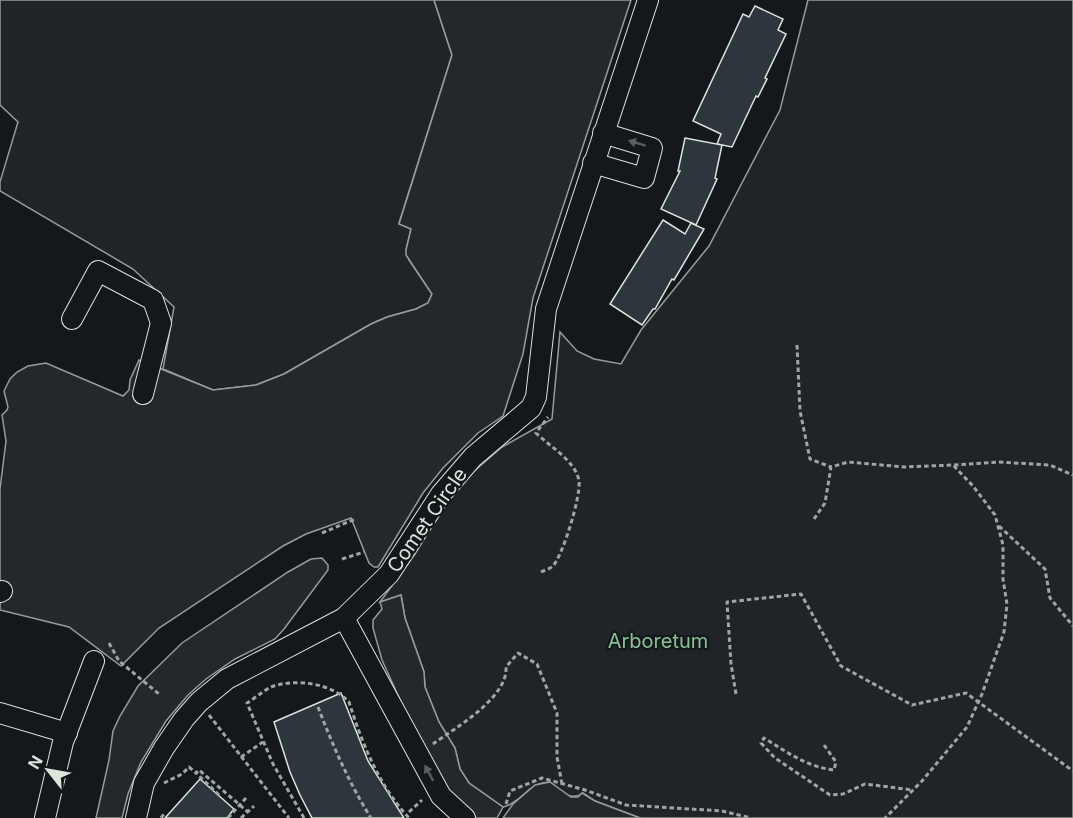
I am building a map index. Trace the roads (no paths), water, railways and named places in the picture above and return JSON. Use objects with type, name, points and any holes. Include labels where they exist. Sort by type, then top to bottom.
[{"type":"street","name":"Comet Circle","points":[[136,818],[144,783],[164,747],[184,719],[200,702],[227,680],[344,618],[389,574],[441,494],[472,457],[531,408],[536,397],[546,309],[648,0]]},
{"type":"street","points":[[593,163],[644,178],[652,147],[603,133]]},
{"type":"street","points":[[72,319],[98,271],[153,300],[161,323],[143,394]]},
{"type":"street","points":[[344,618],[441,796],[465,818]]},
{"type":"street","points":[[45,818],[67,733],[94,661]]},
{"type":"street","points":[[0,713],[67,733]]},
{"type":"park label","name":"Arboretum","points":[[658,641]]}]
